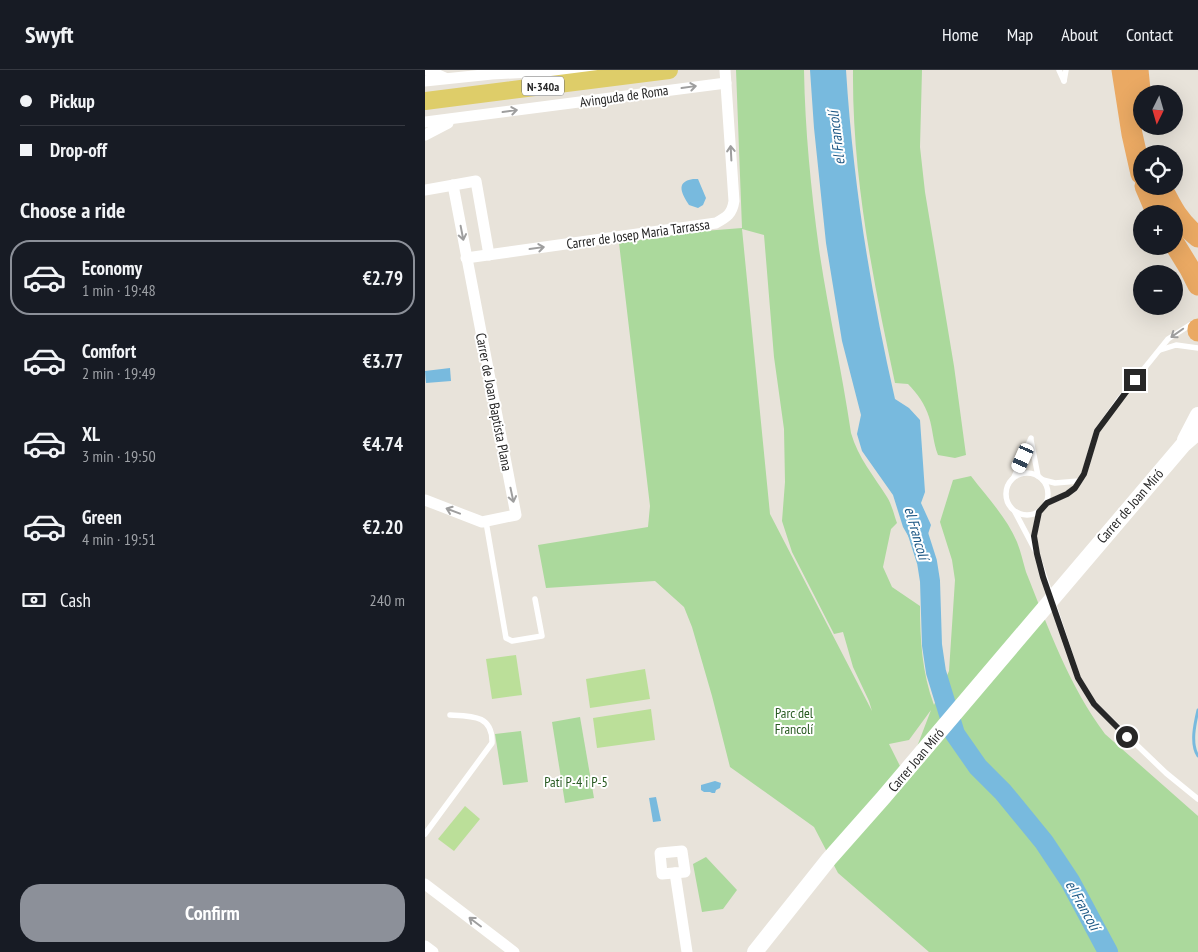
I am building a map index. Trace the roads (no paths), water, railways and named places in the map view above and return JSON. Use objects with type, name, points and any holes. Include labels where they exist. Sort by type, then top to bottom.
[{"type":"highway","points":[[1121,70],[1134,145]]},
{"type":"highway","points":[[1138,70],[1140,85]]},
{"type":"highway","points":[[1166,195],[1184,226],[1198,237]]},
{"type":"highway","points":[[1182,255],[1198,285]]},
{"type":"main road","name":"Avinguda de Roma","points":[[425,101],[665,71]]},
{"type":"street","points":[[427,70],[445,78]]},
{"type":"street","points":[[425,81],[516,71],[569,70]]},
{"type":"street","name":"Avinguda de Roma","points":[[573,70],[665,71]]},
{"type":"street","name":"Carrer de Josep Maria Tarrassa","points":[[489,255],[717,223],[727,218],[733,211],[734,201],[725,70]]},
{"type":"street","name":"Avinguda de Roma","points":[[425,122],[726,82]]},
{"type":"street","name":"Avinguda de Roma","points":[[425,135],[439,126],[462,118]]},
{"type":"street","points":[[425,190],[476,181],[489,255],[467,258]]},
{"type":"street","name":"Carrer de Joan Baptista Plana","points":[[453,185],[516,515],[484,522]]},
{"type":"street","name":"Carrer de Joan Miró","points":[[1078,568],[1183,444],[1198,422]]},
{"type":"street","points":[[425,500],[484,522]]},
{"type":"street","name":"Carrer Joan Miró","points":[[755,952],[829,859],[1078,568]]},
{"type":"street","points":[[675,873],[687,952]]},
{"type":"street","points":[[425,884],[513,952]]},
{"type":"street","points":[[425,946],[433,952]]},
{"type":"lane","points":[[1059,70],[1064,81],[1066,70]]},
{"type":"lane","points":[[1198,320],[1169,339],[1158,351],[1097,431],[1084,474],[1067,494],[1047,503],[1039,512],[1034,536],[1037,554],[1078,678],[1094,704],[1198,800]]},
{"type":"lane","points":[[1158,351],[1176,345],[1198,348]]},
{"type":"lane","points":[[1037,554],[1010,506],[1006,494],[1009,483],[1014,478],[1031,438],[1040,478],[1048,491],[1047,503]]},
{"type":"lane","points":[[1014,478],[1026,473],[1055,483],[1079,482]]},
{"type":"lane","points":[[1014,511],[1026,516],[1039,512]]},
{"type":"lane","points":[[484,522],[506,638],[512,641],[542,636],[535,599]]},
{"type":"lane","points":[[425,834],[492,743],[490,728],[483,720],[475,716],[450,715]]},
{"type":"water","points":[[810,70],[846,70],[858,194],[870,276],[886,358],[895,399],[909,408],[920,420],[925,492],[921,503],[931,525],[928,534],[910,539],[903,527],[893,495],[862,451],[857,434],[861,415],[842,341],[826,243]]},
{"type":"water","points":[[698,179],[706,198],[703,205],[698,208],[689,205],[682,189],[684,183]]},
{"type":"water","points":[[450,368],[451,381],[426,383],[425,371]]},
{"type":"water","points":[[715,781],[721,783],[720,788],[715,793],[701,790],[701,785]]},
{"type":"water","points":[[656,797],[661,821],[653,822],[649,798]]},
{"type":"waterway","name":"el Francolí","points":[[911,512],[927,562],[930,581],[932,645],[936,672],[955,734],[978,767],[1003,792],[1044,842],[1070,881],[1108,952]]},
{"type":"waterway","points":[[1198,710],[1194,740],[1198,756]]},
{"type":"park label","name":"Parc del Francolí","points":[[794,722]]},
{"type":"park label","name":"Pati P-4 i P-5","points":[[576,782]]}]
